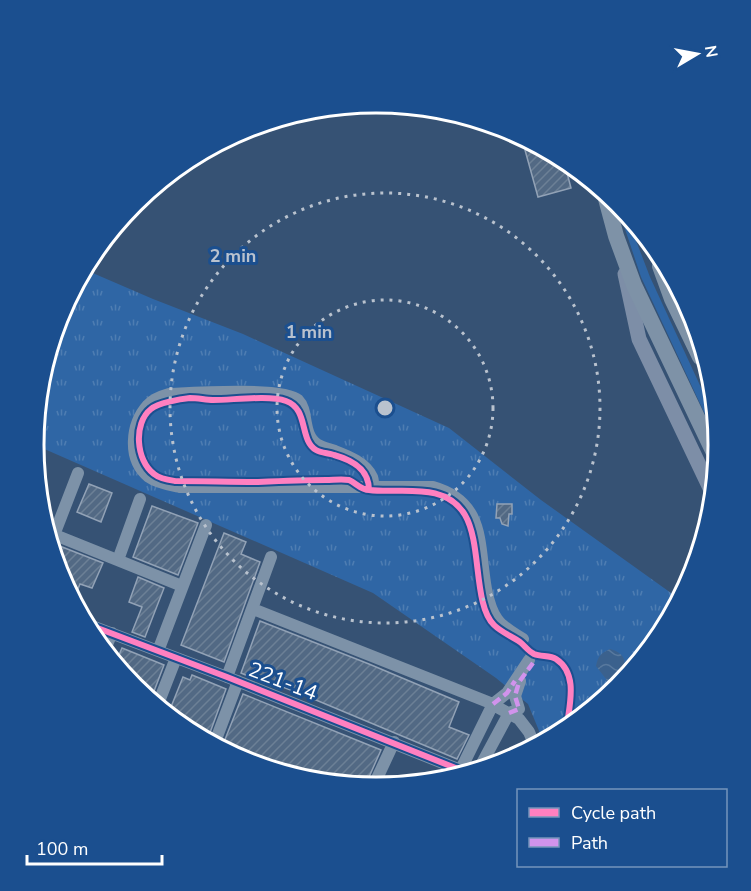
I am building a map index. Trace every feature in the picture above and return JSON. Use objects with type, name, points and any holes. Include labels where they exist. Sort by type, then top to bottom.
[{"type":"highway","points":[[608,209],[634,285],[708,440]]},
{"type":"highway","points":[[671,295],[684,323]]},
{"type":"main road","points":[[616,236],[639,339],[706,479]]},
{"type":"street","points":[[374,487],[372,477],[363,466],[348,456],[320,446],[312,440],[306,426],[302,405],[292,395],[267,392],[169,394],[149,403],[135,432],[133,446],[138,464],[149,477],[164,484],[180,487],[374,487],[433,487],[442,490],[465,506],[476,522],[488,598],[495,618],[501,625],[523,639]]},
{"type":"street","points":[[54,528],[78,473]]},
{"type":"street","points":[[118,560],[140,499]]},
{"type":"street","points":[[158,651],[206,525]]},
{"type":"street","points":[[56,536],[182,586]]},
{"type":"street","points":[[216,737],[253,609],[271,557]]},
{"type":"street","points":[[253,609],[493,704],[523,723],[531,738]]},
{"type":"street","name":"221-14","points":[[98,628],[455,767]]},
{"type":"street","points":[[108,642],[112,633]]},
{"type":"street","points":[[160,698],[176,658]]},
{"type":"street","points":[[463,765],[493,704],[507,693],[531,662],[519,682],[515,696],[519,708],[509,713],[484,759]]},
{"type":"street","points":[[378,778],[394,742]]},
{"type":"green space","points":[[624,226],[635,239],[650,277],[703,392],[706,417],[641,277]]},
{"type":"green space","points":[[92,273],[243,334],[449,428],[541,500],[672,594],[652,630],[610,680],[578,709],[540,733],[528,704],[496,678],[373,593],[44,449],[46,402],[55,360],[69,318]]},
{"type":"water","points":[[610,649],[618,652],[624,658],[624,665],[607,683],[596,666],[600,655]]},
{"type":"building","points":[[525,150],[567,174],[571,188],[538,197]]},
{"type":"building","points":[[89,484],[112,493],[101,522],[77,512]]},
{"type":"building","points":[[497,504],[512,504],[508,526],[502,524],[500,518],[496,518]]},
{"type":"building","points":[[152,506],[198,523],[178,575],[133,557]]},
{"type":"building","points":[[224,533],[246,542],[241,554],[260,562],[224,662],[181,645]]},
{"type":"building","points":[[59,546],[103,563],[92,588],[80,584],[77,591]]},
{"type":"building","points":[[138,577],[164,588],[145,637],[132,632],[142,607],[129,602]]},
{"type":"building","points":[[260,621],[459,702],[449,727],[469,735],[457,759],[304,695],[280,686],[279,689],[241,673]]},
{"type":"building","points":[[122,648],[164,665],[154,692],[141,680],[119,656]]},
{"type":"building","points":[[192,675],[226,689],[210,733],[171,707],[183,677],[190,680]]},
{"type":"building","points":[[243,694],[381,750],[369,778],[354,777],[290,766],[248,752],[224,741]]},
{"type":"marked path","points":[[509,713],[519,709],[515,696],[519,682],[533,663]]},
{"type":"marked path","points":[[493,704],[507,693],[515,681]]},
{"type":"cycle path","points":[[261,398],[286,401],[298,411],[311,445],[318,451],[353,463],[366,476],[369,490],[349,480],[258,482],[164,479],[154,474],[143,460],[139,442],[141,423],[145,415],[154,407],[186,399],[261,398]]},
{"type":"cycle path","points":[[369,490],[422,491],[446,497],[456,504],[465,515],[474,541],[480,589],[487,615],[494,625],[532,653],[554,658],[562,664],[567,671],[571,686],[569,716]]},
{"type":"cycle path","points":[[98,628],[454,768]]}]
